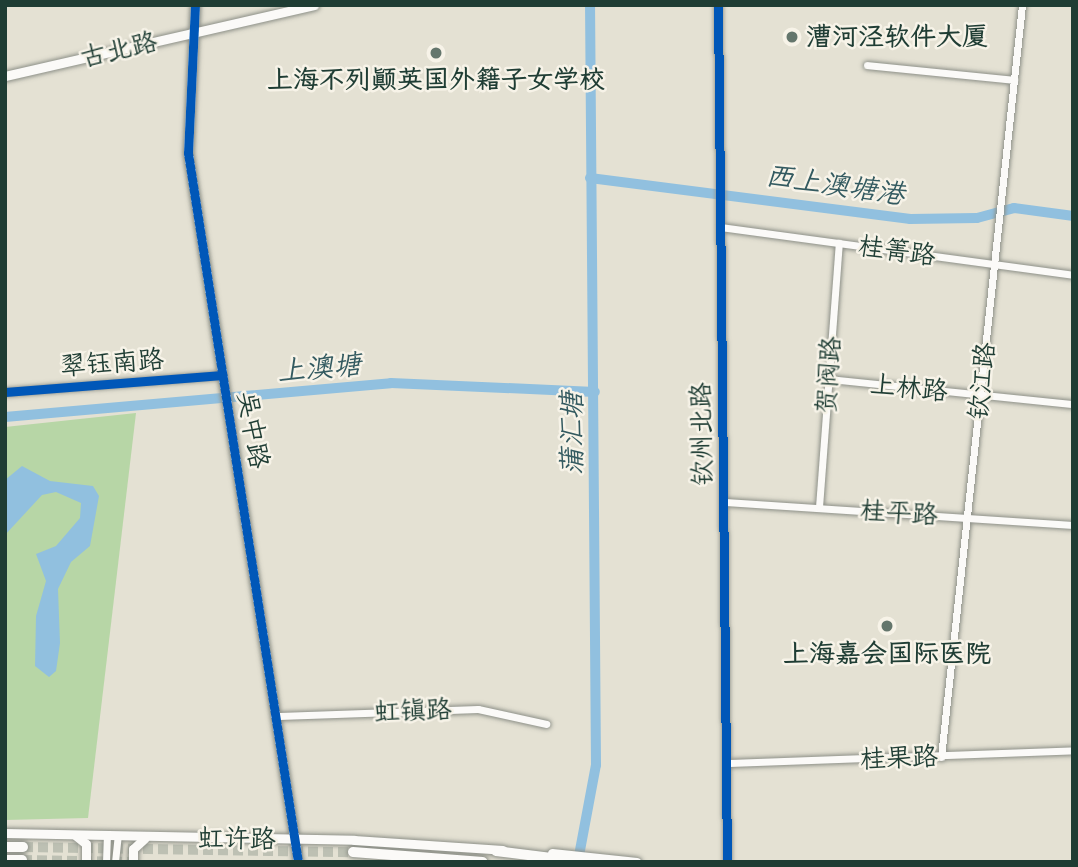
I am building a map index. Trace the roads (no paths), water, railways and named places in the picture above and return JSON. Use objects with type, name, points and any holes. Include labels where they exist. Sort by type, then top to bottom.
[{"type":"highway","points":[[5,847],[23,847]]},
{"type":"highway","points":[[496,851],[561,857],[583,862]]},
{"type":"highway","points":[[354,852],[483,862]]},
{"type":"highway","points":[[5,860],[22,860]]},
{"type":"main road","name":"吴中路","points":[[195,5],[188,153],[279,716],[298,862]]},
{"type":"main road","name":"古北路","points":[[5,76],[314,5]]},
{"type":"main road","name":"虹许路","points":[[5,833],[295,840],[496,851]]},
{"type":"main road","points":[[75,835],[86,844],[86,862]]},
{"type":"main road","points":[[133,862],[133,849],[147,838]]},
{"type":"main road","points":[[561,857],[597,857],[637,862]]},
{"type":"street","name":"钦州北路","points":[[718,5],[727,862]]},
{"type":"street","name":"钦江路","points":[[941,757],[1022,5]]},
{"type":"street","points":[[867,65],[1014,80]]},
{"type":"street","name":"桂箐路","points":[[720,227],[1073,275]]},
{"type":"street","name":"贺阀路","points":[[819,507],[839,243]]},
{"type":"street","name":"翠钰南路","points":[[5,392],[222,375]]},
{"type":"street","name":"上林路","points":[[829,379],[1073,404]]},
{"type":"street","name":"桂平路","points":[[724,502],[1073,525]]},
{"type":"street","name":"虹镇路","points":[[279,716],[478,709],[546,724]]},
{"type":"street","name":"桂果路","points":[[726,763],[1073,750]]},
{"type":"street","points":[[106,862],[112,835]]},
{"type":"street","points":[[112,835],[115,862]]},
{"type":"water","points":[[22,466],[50,481],[93,486],[99,496],[90,546],[71,562],[58,589],[60,643],[56,671],[49,677],[35,666],[36,616],[46,581],[36,554],[56,546],[80,518],[81,503],[56,492],[42,495],[5,535],[5,480]]},
{"type":"waterway","name":"蒲汇塘","points":[[578,861],[596,765],[590,5]]},
{"type":"waterway","name":"西上澳塘港","points":[[590,178],[910,219],[977,218],[1014,208],[1073,216]]},
{"type":"waterway","name":"上澳塘","points":[[5,417],[391,383],[595,392]]},
{"type":"tunnel","points":[[23,847],[353,852]]},
{"type":"tunnel","points":[[22,860],[136,862]]},
{"type":"place","name":"漕河泾软件大厦","points":[[792,37]]},
{"type":"place","name":"上海不列颠英国外籍子女学校","points":[[436,53]]},
{"type":"place","name":"上海嘉会国际医院","points":[[887,626]]}]
